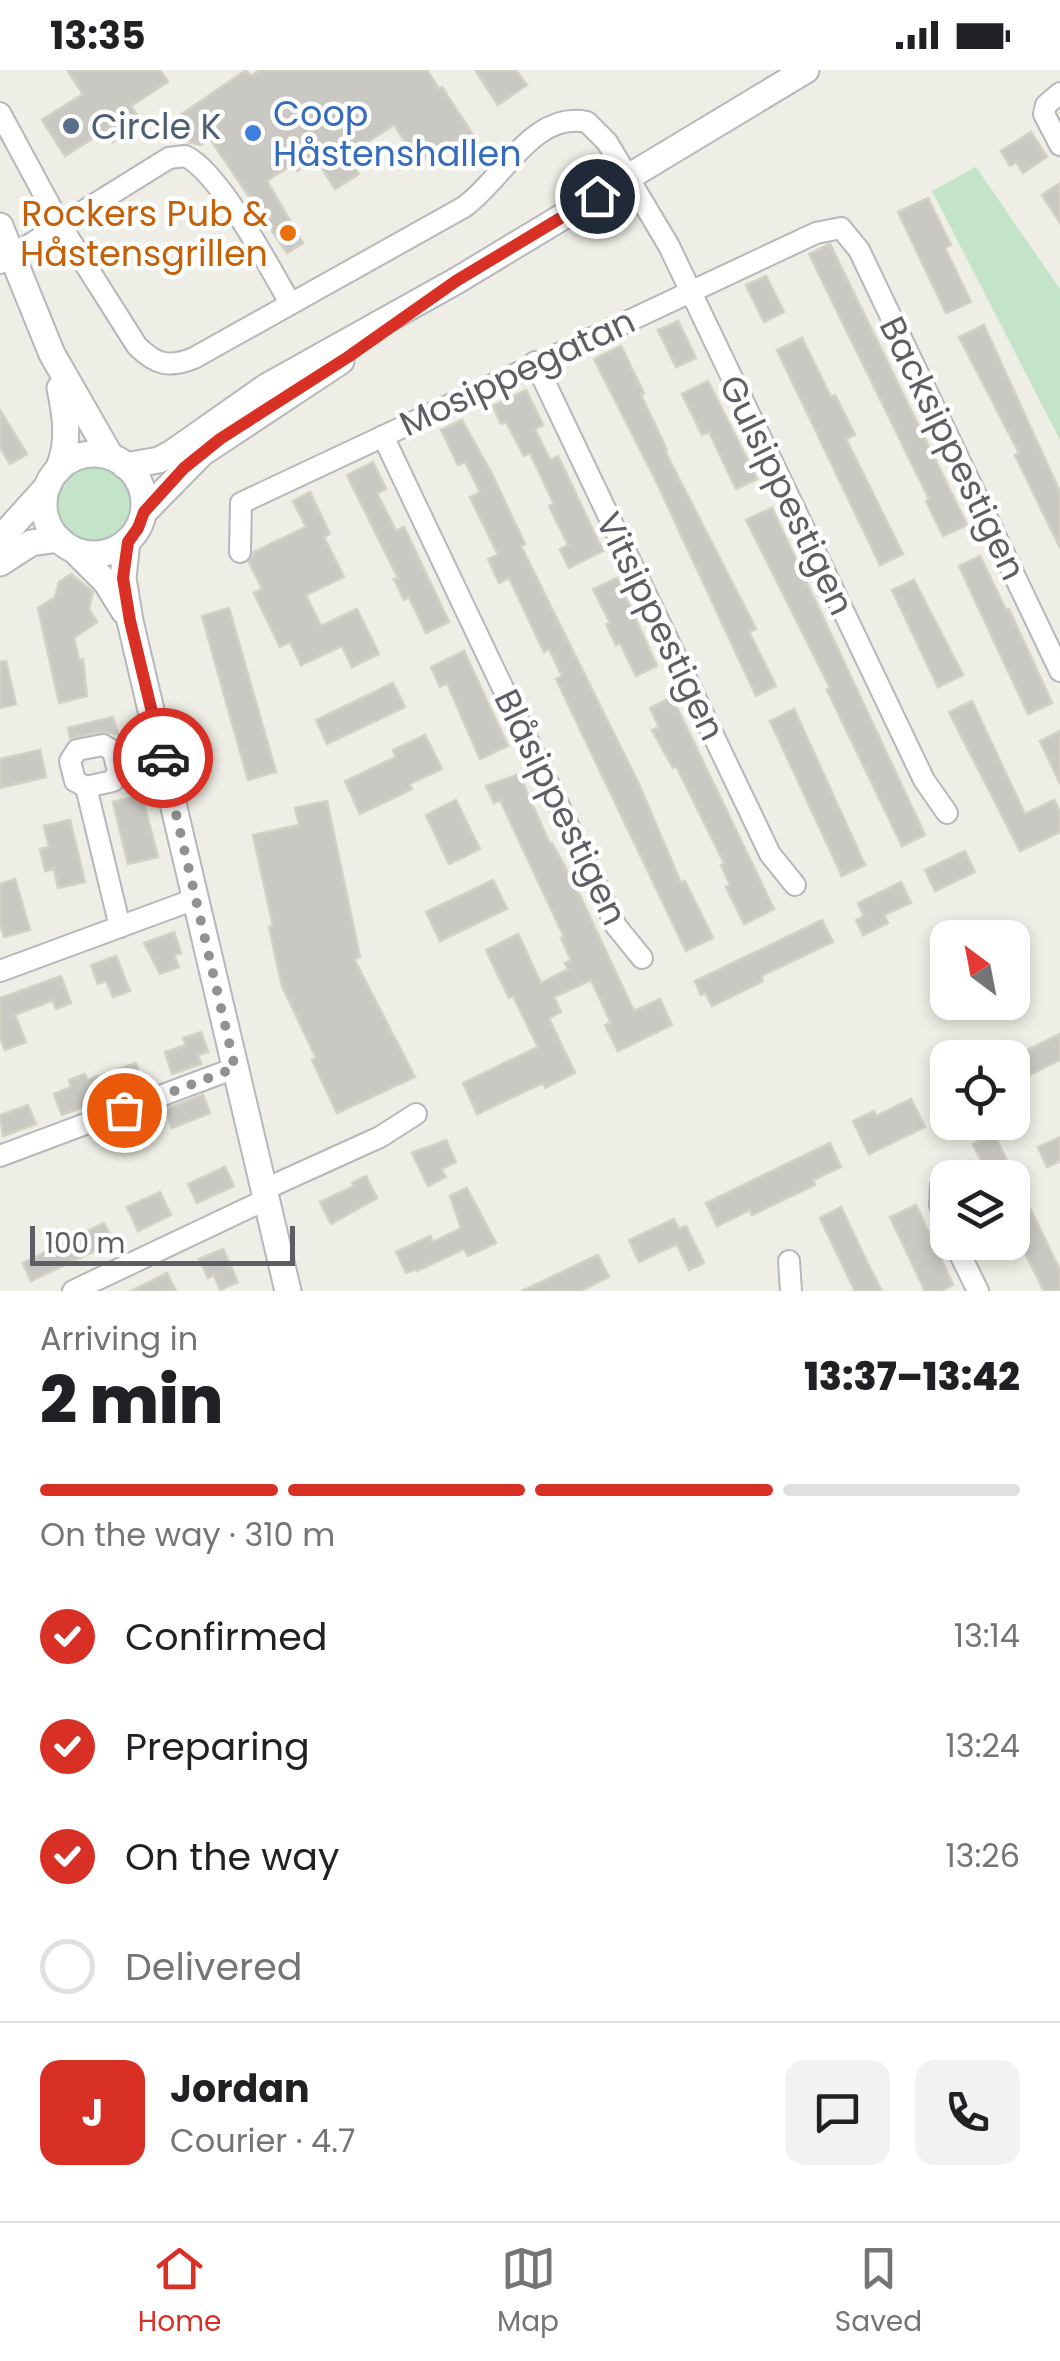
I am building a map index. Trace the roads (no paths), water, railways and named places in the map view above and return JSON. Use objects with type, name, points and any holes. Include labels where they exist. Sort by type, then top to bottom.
[{"type":"street","points":[[0,538],[67,463],[88,455],[118,462],[160,460],[266,387],[456,281],[806,70]]},
{"type":"street","points":[[1053,99],[1046,124],[1060,145]]},
{"type":"street","points":[[0,113],[62,226],[137,346],[159,364],[173,365],[194,358],[290,303],[239,218],[201,167],[185,156],[169,158],[62,226],[7,259]]},
{"type":"street","name":"Gulsippestigen","points":[[290,303],[464,207],[496,180],[533,137],[559,120],[587,122],[598,130],[669,246],[924,780],[947,812]]},
{"type":"street","points":[[0,226],[7,259],[52,354],[118,462],[141,486],[144,512]]},
{"type":"street","name":"Mosippegatan","points":[[240,552],[242,503],[689,291],[816,233],[841,228]]},
{"type":"street","name":"Backsippestigen","points":[[841,228],[859,250],[1060,672]]},
{"type":"street","points":[[288,1291],[130,621],[123,578],[128,542],[144,512],[202,453],[456,281]]},
{"type":"street","points":[[52,354],[67,430],[64,458],[53,478],[45,510],[50,526],[106,582],[130,621]]},
{"type":"street","name":"Vitsippestigen","points":[[535,362],[770,854],[795,885]]},
{"type":"street","name":"Blåsippestigen","points":[[383,436],[616,926],[642,958]]},
{"type":"street","points":[[0,563],[31,543],[66,544],[102,554],[128,542]]},
{"type":"street","points":[[86,788],[120,927]]},
{"type":"street","points":[[0,972],[195,899]]},
{"type":"street","points":[[0,1156],[235,1068]]},
{"type":"street","points":[[73,1291],[398,1128],[416,1114]]},
{"type":"street","points":[[789,1260],[792,1291]]},
{"type":"street","points":[[963,1260],[978,1291]]},
{"type":"place","name":"Circle K","points":[[71,126]]},
{"type":"place","name":"Coop Håstenshallen","points":[[253,133]]},
{"type":"place","name":"Rockers Pub & Håstensgrillen","points":[[288,233]]}]
